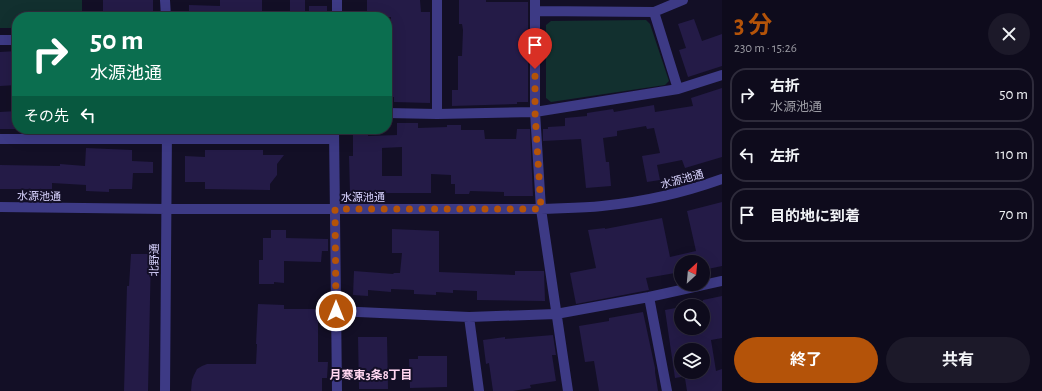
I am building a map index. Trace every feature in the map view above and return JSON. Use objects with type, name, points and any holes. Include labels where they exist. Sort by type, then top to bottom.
[{"type":"street","points":[[166,0],[166,12]]},
{"type":"street","points":[[337,0],[337,12]]},
{"type":"street","points":[[437,0],[437,114]]},
{"type":"street","points":[[535,0],[535,112],[541,209],[568,391]]},
{"type":"street","points":[[535,11],[654,12],[683,0]]},
{"type":"street","points":[[654,12],[678,89]]},
{"type":"street","points":[[0,40],[12,40]]},
{"type":"street","points":[[392,114],[535,112],[678,89],[722,75]]},
{"type":"street","points":[[0,139],[167,134],[334,134],[337,391]]},
{"type":"street","name":"北野通","points":[[165,391],[167,134]]},
{"type":"street","name":"水源池通","points":[[0,207],[166,210],[541,209],[602,206],[655,198],[688,191],[722,179]]},
{"type":"street","points":[[336,311],[469,317],[556,314],[650,297],[722,281]]},
{"type":"street","points":[[650,297],[667,391]]},
{"type":"street","points":[[469,317],[479,391]]},
{"type":"green space","points":[[0,0],[82,0],[82,12],[12,12],[12,28],[0,28]]},
{"type":"green space","points":[[646,20],[650,24],[669,81],[665,85],[551,102],[546,98],[546,25],[551,21]]},
{"type":"building","points":[[103,0],[153,0],[153,12],[103,12]]},
{"type":"building","points":[[220,0],[262,0],[262,12],[189,12],[189,5],[220,6]]},
{"type":"building","points":[[290,0],[305,0],[305,12],[290,12]]},
{"type":"building","points":[[367,0],[420,0],[421,12],[430,12],[430,103],[394,102],[394,97],[392,97],[392,12],[367,12]]},
{"type":"building","points":[[459,0],[486,0],[486,2],[528,2],[528,102],[517,102],[517,104],[452,106],[452,90],[458,90],[458,56],[462,56],[463,30],[462,24],[459,24]]},
{"type":"building","points":[[309,6],[327,6],[327,12],[309,12]]},
{"type":"building","points":[[694,19],[702,41],[722,34],[722,66],[688,77],[679,50],[686,48],[678,24]]},
{"type":"building","points":[[12,51],[12,85],[0,86],[0,52]]},
{"type":"building","points":[[722,88],[722,157],[685,168],[682,160],[657,165],[660,180],[647,182],[642,156],[660,153],[654,128],[647,129],[646,126],[617,131],[617,136],[603,138],[606,162],[609,162],[611,186],[586,188],[581,139],[543,141],[543,129],[548,129],[548,127],[565,126],[565,118],[587,116],[587,113],[613,109],[614,112],[654,105],[655,112],[693,106],[691,98]]},
{"type":"building","points":[[12,111],[12,129],[0,129],[0,112]]},
{"type":"building","points":[[397,123],[418,123],[418,128],[461,125],[461,130],[484,130],[485,139],[516,139],[517,129],[530,129],[533,196],[504,196],[504,192],[470,191],[469,194],[455,194],[455,184],[451,184],[451,175],[431,174],[431,193],[350,193],[349,156],[353,156],[353,134],[368,134],[368,136],[397,135]],"holes":[[[402,147],[402,176],[382,176],[382,148]]]},
{"type":"building","points":[[86,148],[132,150],[132,161],[153,162],[153,173],[133,173],[132,189],[109,189],[109,192],[86,191],[86,185],[52,183],[52,189],[0,189],[0,165],[60,166],[60,164],[85,166]]},
{"type":"building","points":[[205,150],[263,150],[263,155],[284,155],[277,164],[277,175],[270,184],[270,190],[205,189],[205,182],[185,182],[185,156],[205,157]]},
{"type":"building","points":[[722,202],[722,266],[710,269],[710,255],[679,255],[696,251],[687,211]]},
{"type":"building","points":[[662,218],[670,257],[674,256],[674,273],[646,278],[649,290],[576,304],[570,273],[596,268],[588,230],[605,229]]},
{"type":"building","points":[[392,229],[439,231],[439,272],[515,275],[515,271],[544,271],[545,301],[477,300],[477,291],[453,290],[453,293],[436,292],[436,295],[414,294],[414,290],[391,289],[391,292],[368,290],[368,296],[353,295],[354,271],[393,274],[400,273],[402,253],[392,253]]},
{"type":"building","points":[[271,230],[286,230],[286,238],[328,239],[328,251],[322,251],[321,262],[284,261],[284,283],[274,282],[274,284],[259,284],[259,260],[263,260],[263,238],[271,238]]},
{"type":"building","points":[[131,254],[151,254],[148,391],[124,391],[127,286],[129,286]]},
{"type":"building","points":[[722,296],[722,338],[711,340],[716,371],[722,369],[722,391],[687,391],[685,379],[710,379],[710,343],[674,343],[674,371],[665,310],[674,308],[674,335],[710,335],[710,299],[708,299]]},
{"type":"building","points":[[258,304],[284,305],[284,309],[318,309],[318,362],[328,362],[327,378],[322,378],[322,391],[191,391],[194,375],[197,369],[202,366],[207,364],[256,364]]},
{"type":"building","points":[[643,312],[655,368],[658,391],[599,391],[594,361],[585,362],[579,326],[609,321],[609,318]]},
{"type":"building","points":[[553,335],[556,355],[552,355],[556,381],[530,385],[531,388],[513,391],[493,391],[489,363],[486,364],[483,340],[505,337],[505,339]]},
{"type":"building","points":[[358,337],[387,337],[388,389],[359,389]]},
{"type":"building","points":[[418,356],[447,356],[447,387],[410,388],[409,359],[418,359]]},
{"type":"district","name":"月寒東3条8丁目","points":[[371,375]]},
{"type":"route","points":[[336,311],[335,209],[541,209],[535,112],[535,69]]}]
